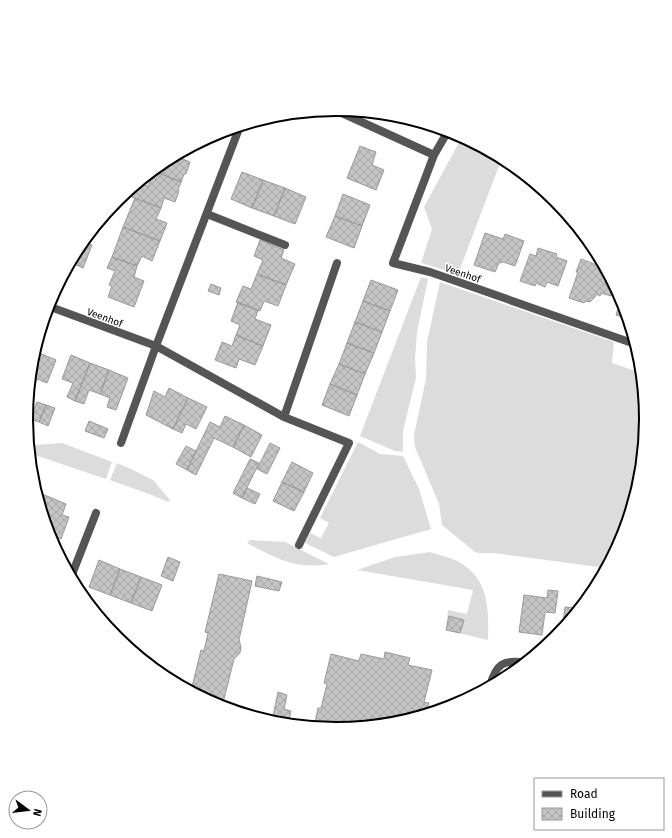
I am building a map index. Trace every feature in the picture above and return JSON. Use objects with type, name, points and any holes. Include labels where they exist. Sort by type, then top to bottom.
[{"type":"street","points":[[350,117],[434,154]]},
{"type":"street","points":[[121,443],[156,346],[238,133]]},
{"type":"street","name":"Veenhof","points":[[445,136],[434,154],[393,263],[430,272],[629,342]]},
{"type":"street","points":[[207,214],[285,245]]},
{"type":"street","points":[[284,417],[337,263]]},
{"type":"street","name":"Veenhof","points":[[54,308],[156,346],[284,417],[349,443],[299,545]]},
{"type":"street","points":[[74,570],[96,513]]},
{"type":"street","points":[[493,677],[500,664],[516,662]]},
{"type":"shaded area","points":[[459,142],[500,164],[458,274],[421,263],[432,229],[424,207]]},
{"type":"shaded area","points":[[421,277],[428,279],[417,332],[415,358],[416,377],[403,431],[403,452],[395,451],[360,436]]},
{"type":"shaded area","points":[[440,282],[614,342],[612,363],[635,371],[639,419],[638,439],[629,497],[616,535],[600,567],[494,553],[475,552],[442,525],[439,504],[415,447],[414,435],[426,379],[427,342]]},
{"type":"shaded area","points":[[358,442],[380,454],[403,456],[419,489],[431,529],[334,557],[305,543],[310,533],[321,538],[329,523],[320,518]]},
{"type":"shaded area","points":[[62,443],[112,462],[106,479],[36,455],[35,445]]},
{"type":"shaded area","points":[[117,463],[153,480],[170,500],[168,502],[110,480]]},
{"type":"shaded area","points":[[250,540],[285,542],[329,564],[307,565],[286,561],[247,543]]},
{"type":"shaded area","points":[[430,552],[457,561],[468,568],[481,585],[487,605],[488,640],[446,630],[448,610],[467,614],[473,590],[357,570],[395,557]]},
{"type":"building","points":[[360,146],[376,152],[372,165],[384,170],[376,190],[347,178]]},
{"type":"building","points":[[182,159],[190,162],[186,174],[184,174],[181,182],[160,173]]},
{"type":"building","points":[[242,172],[263,180],[252,208],[231,199]]},
{"type":"building","points":[[160,173],[181,182],[175,202],[164,198],[161,208],[132,197],[136,191],[145,185],[148,186],[150,180]]},
{"type":"building","points":[[263,180],[285,188],[274,216],[252,208]]},
{"type":"building","points":[[285,188],[306,197],[295,224],[274,216]]},
{"type":"building","points":[[343,194],[370,205],[362,226],[335,216]]},
{"type":"building","points":[[135,198],[161,208],[156,219],[167,223],[160,241],[123,227]]},
{"type":"building","points":[[335,216],[362,226],[354,248],[326,237]]},
{"type":"building","points":[[123,227],[160,241],[152,261],[142,256],[137,266],[112,257]]},
{"type":"building","points":[[485,233],[503,239],[505,234],[524,241],[515,266],[503,262],[499,263],[495,272],[474,265]]},
{"type":"building","points":[[260,240],[284,250],[281,258],[295,264],[286,285],[257,274],[263,260],[254,256]]},
{"type":"building","points":[[89,244],[92,245],[83,268],[76,265]]},
{"type":"building","points":[[538,248],[557,254],[556,257],[567,261],[558,286],[547,282],[545,287],[536,283],[535,286],[520,281],[530,254],[536,256]]},
{"type":"building","points":[[112,257],[137,266],[134,277],[144,281],[134,307],[108,297],[112,286],[109,285],[115,271],[107,268]]},
{"type":"building","points":[[581,259],[596,265],[608,285],[612,293],[611,296],[601,293],[600,296],[596,294],[590,302],[585,301],[584,303],[569,298],[578,272],[576,272]]},
{"type":"building","points":[[257,274],[286,285],[278,306],[264,301],[260,311],[236,302],[243,286],[251,289]]},
{"type":"building","points":[[371,280],[398,290],[390,311],[363,301]]},
{"type":"building","points":[[211,284],[221,288],[219,295],[208,291]]},
{"type":"building","points":[[363,301],[390,311],[382,332],[355,322]]},
{"type":"building","points":[[238,302],[258,310],[255,319],[271,325],[263,346],[236,335],[240,325],[231,321]]},
{"type":"building","points":[[618,309],[621,317],[616,315]]},
{"type":"building","points":[[355,322],[382,332],[374,353],[347,343]]},
{"type":"building","points":[[236,335],[263,346],[255,365],[239,359],[236,368],[215,360],[222,342],[232,346]]},
{"type":"building","points":[[347,343],[374,353],[365,374],[339,364]]},
{"type":"building","points":[[40,353],[56,360],[47,383],[37,379],[36,382]]},
{"type":"building","points":[[71,355],[90,363],[75,401],[67,397],[73,383],[62,379]]},
{"type":"building","points":[[90,363],[109,370],[100,394],[89,390],[84,404],[75,401]]},
{"type":"building","points":[[339,364],[365,374],[357,395],[330,384]]},
{"type":"building","points":[[109,370],[128,378],[116,410],[107,407],[110,398],[100,394]]},
{"type":"building","points":[[330,384],[357,395],[349,416],[322,405]]},
{"type":"building","points":[[169,388],[188,398],[173,429],[146,415],[154,391],[165,397]]},
{"type":"building","points":[[188,398],[207,407],[196,429],[186,424],[182,433],[173,429]]},
{"type":"building","points":[[37,402],[46,405],[39,422],[33,420],[33,411]]},
{"type":"building","points":[[46,405],[55,408],[48,426],[39,422]]},
{"type":"building","points":[[225,416],[244,425],[233,447],[214,438],[196,475],[187,470],[210,422],[220,427]]},
{"type":"building","points":[[89,421],[108,429],[104,438],[85,431]]},
{"type":"building","points":[[244,425],[262,435],[251,457],[233,447]]},
{"type":"building","points":[[270,443],[280,448],[267,474],[257,469]]},
{"type":"building","points":[[186,446],[196,451],[187,470],[176,464]]},
{"type":"building","points":[[250,459],[259,463],[242,498],[233,493]]},
{"type":"building","points":[[292,462],[313,473],[304,492],[282,482]]},
{"type":"building","points":[[282,482],[304,492],[294,511],[273,501]]},
{"type":"building","points":[[247,488],[260,494],[255,504],[242,498]]},
{"type":"building","points":[[42,494],[66,504],[62,515],[69,517],[61,539],[57,538],[56,535]]},
{"type":"building","points":[[168,557],[180,562],[173,581],[161,576]]},
{"type":"building","points":[[99,560],[120,569],[110,595],[89,587]]},
{"type":"building","points":[[120,569],[141,577],[131,603],[110,595]]},
{"type":"building","points":[[219,574],[252,581],[239,640],[241,647],[240,653],[234,659],[224,700],[192,686],[201,650],[204,651],[208,633],[205,632]]},
{"type":"building","points":[[257,576],[282,582],[279,591],[255,586]]},
{"type":"building","points":[[141,577],[162,585],[152,611],[131,603]]},
{"type":"building","points":[[548,590],[558,591],[555,613],[545,612],[542,635],[519,632],[524,595],[547,598]]},
{"type":"building","points":[[565,607],[573,608],[564,619]]},
{"type":"building","points":[[449,616],[464,620],[460,633],[446,630]]},
{"type":"building","points":[[385,652],[410,658],[408,665],[432,670],[424,702],[429,703],[428,708],[414,712],[376,719],[336,722],[315,721],[318,708],[321,708],[327,684],[324,683],[331,654],[359,661],[361,654],[384,659]]},
{"type":"building","points":[[278,692],[287,695],[284,709],[291,711],[289,718],[273,715]]}]
